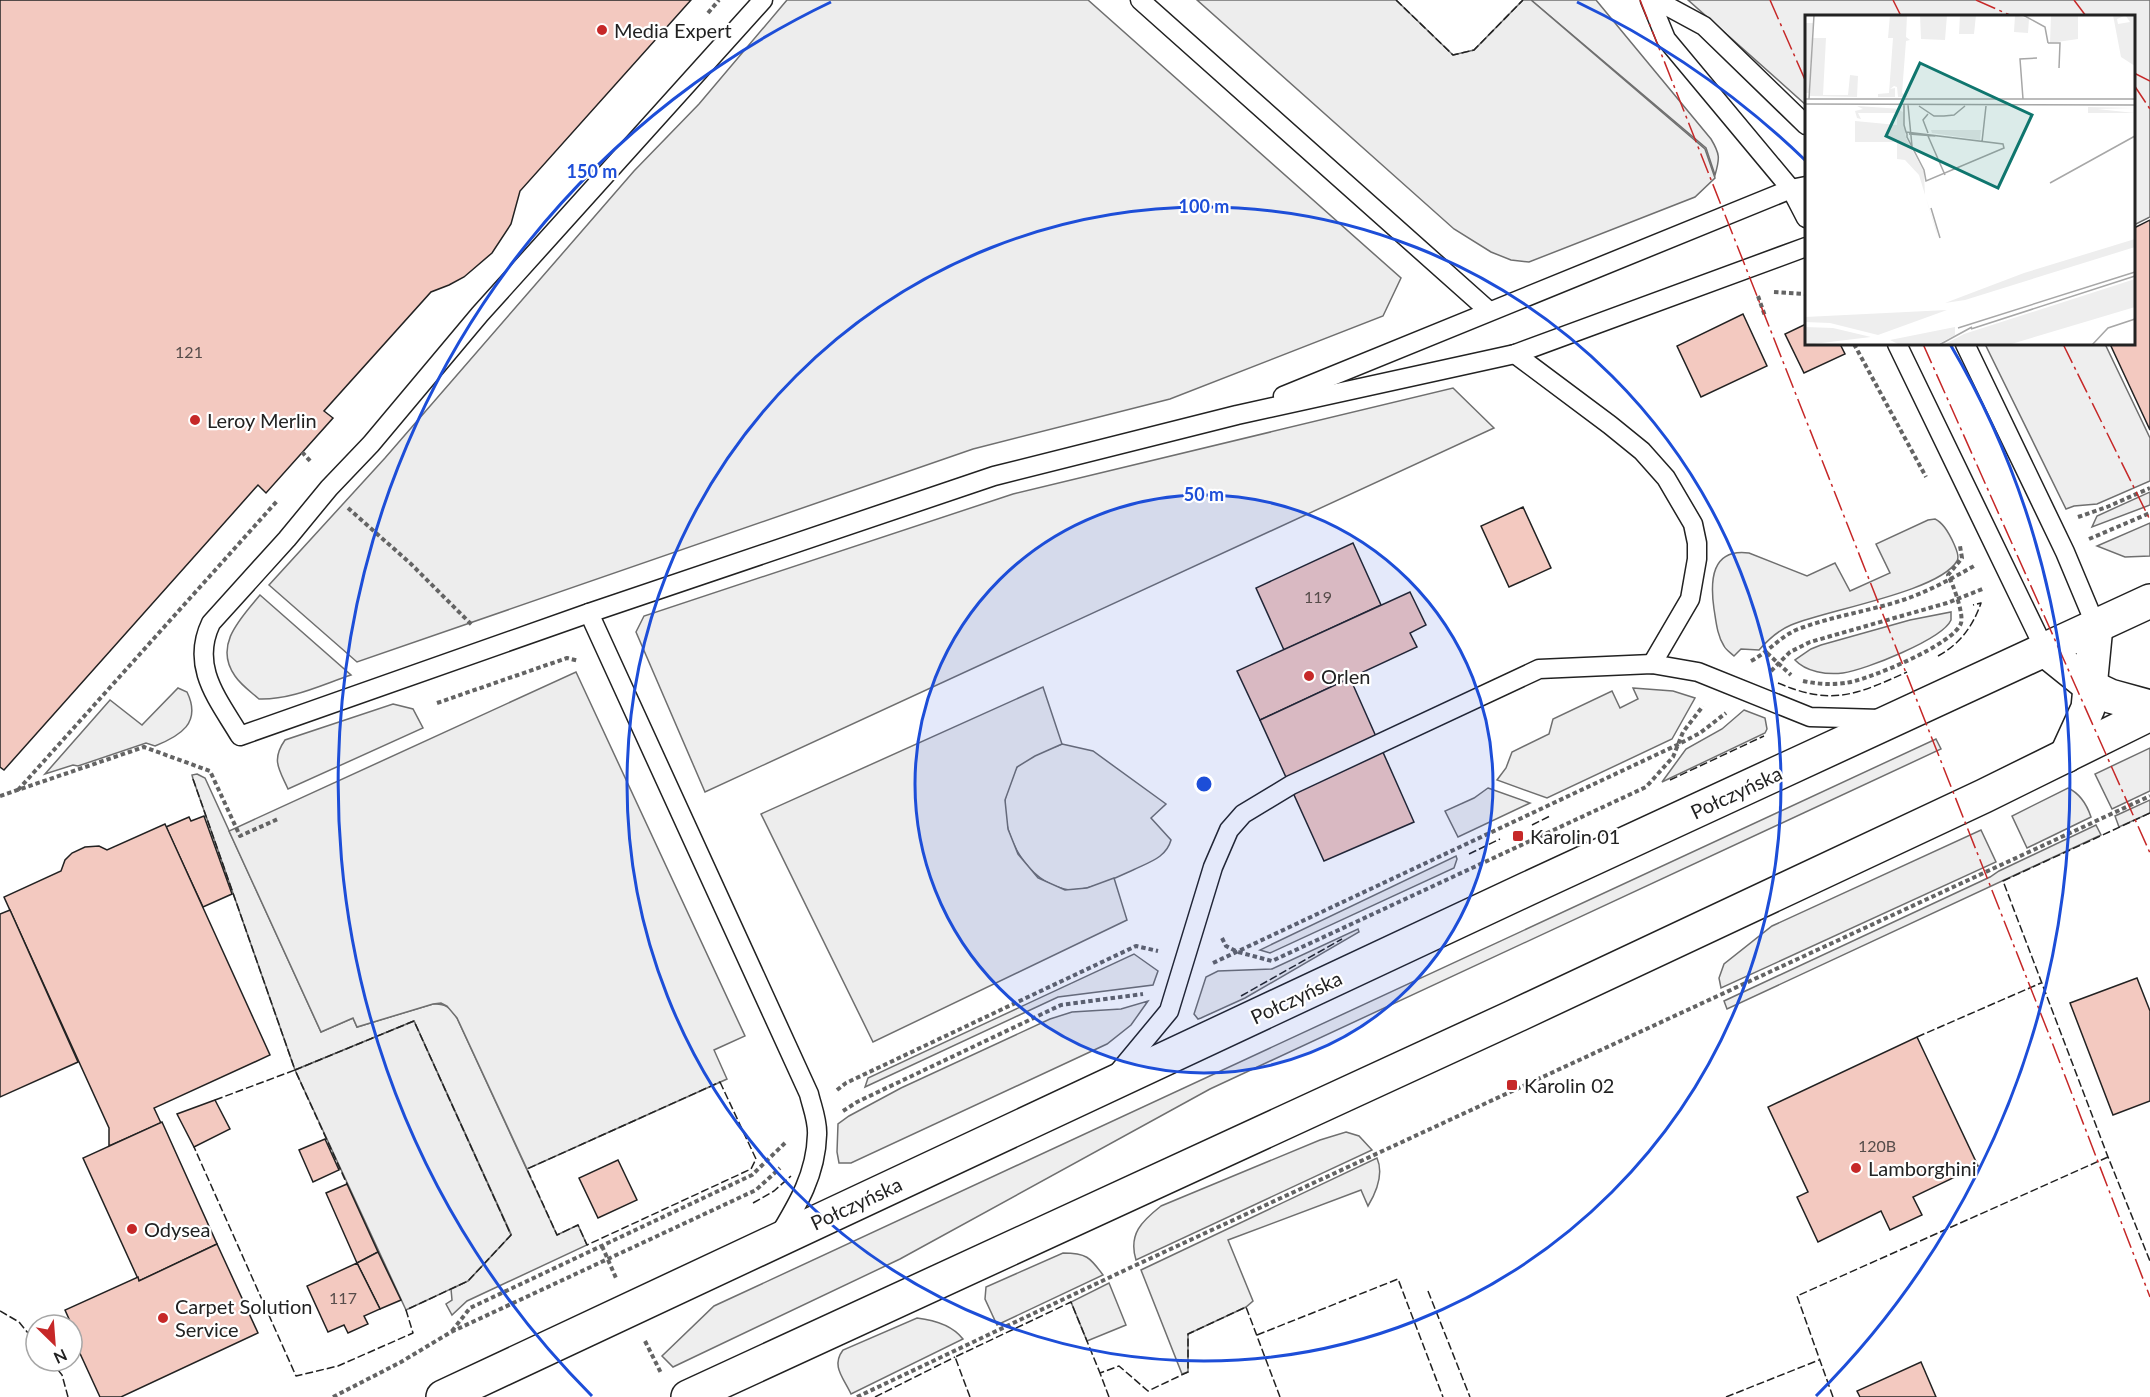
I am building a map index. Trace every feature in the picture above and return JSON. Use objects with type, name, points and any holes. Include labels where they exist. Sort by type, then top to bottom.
[{"type":"main road","name":"Połczyńska","points":[[443,1397],[1107,1085],[2150,601]]},
{"type":"main road","points":[[2066,756],[2088,708],[2096,626]]},
{"type":"main road","points":[[2045,650],[2091,687],[2110,696],[2150,707]]},
{"type":"main road","points":[[688,1397],[1521,1013],[2066,756],[2150,714]]},
{"type":"lane","points":[[763,0],[480,314],[371,444],[211,623],[204,638],[207,680],[240,736],[589,612],[994,476],[1237,415],[1515,354],[1805,248]]},
{"type":"lane","points":[[1140,0],[1489,311]]},
{"type":"lane","points":[[1650,0],[1666,39],[1798,187],[1805,214]]},
{"type":"lane","points":[[1656,0],[1704,26],[1805,124]]},
{"type":"lane","points":[[1237,415],[1798,187]]},
{"type":"lane","points":[[1897,345],[2045,650]]},
{"type":"lane","points":[[1965,345],[2065,552],[2096,626]]},
{"type":"lane","points":[[1515,354],[1610,425],[1642,452],[1666,478],[1693,524],[1697,543],[1697,559],[1690,599],[1652,664]]},
{"type":"lane","points":[[589,612],[809,1094],[817,1133],[812,1172],[797,1206],[775,1241]]},
{"type":"lane","points":[[1107,1085],[1169,1011],[1213,867],[1229,830],[1243,813],[1301,781],[1539,669],[1652,664],[1698,672],[1810,717],[1893,719]]},
{"type":"path","points":[[1771,292],[1805,294]]},
{"type":"path","points":[[1752,298],[1764,294]]},
{"type":"path","points":[[1758,296],[1765,316]]},
{"type":"path","points":[[1855,345],[1928,480]]},
{"type":"path","points":[[2074,518],[2107,507],[2150,488]]},
{"type":"path","points":[[342,502],[411,564],[476,629],[465,656],[455,695]]},
{"type":"path","points":[[2089,539],[2150,513]]},
{"type":"path","points":[[1801,680],[1814,683],[1846,683],[1876,674],[1917,656],[1955,632],[1961,626],[1962,617],[1948,574],[1962,558],[1958,540]]},
{"type":"path","points":[[1744,666],[1767,653],[1783,637],[1800,628],[1904,599],[1951,580],[1974,566]]},
{"type":"path","points":[[1764,677],[1790,652],[1810,642],[1957,600],[1979,591]]},
{"type":"path","points":[[1767,653],[1792,676]]},
{"type":"path","points":[[437,703],[567,658],[577,660],[583,666]]},
{"type":"path","points":[[1214,939],[1223,938],[1226,946],[1238,952],[1272,961],[1646,787],[1673,757],[1683,732],[1709,698]]},
{"type":"path","points":[[1208,966],[1677,745],[1719,721],[1734,706]]},
{"type":"path","points":[[0,796],[144,747],[210,771],[240,836],[278,819]]},
{"type":"path","points":[[857,1397],[1110,1277],[2150,796]]},
{"type":"path","points":[[832,1094],[846,1083],[1136,946],[1165,952]]},
{"type":"path","points":[[836,1115],[857,1102],[1061,1005],[1137,996],[1152,991]]},
{"type":"path","points":[[452,1332],[470,1308],[752,1175],[789,1139]]},
{"type":"path","points":[[333,1397],[401,1362],[452,1332],[756,1190],[788,1161]]},
{"type":"path","points":[[602,1246],[619,1284]]},
{"type":"path","points":[[642,1335],[661,1373]]},
{"type":"shaded area","points":[[787,0],[1088,0],[1401,278],[1383,316],[1170,399],[973,449],[357,662],[269,585],[385,458],[634,171],[699,104]]},
{"type":"shaded area","points":[[1197,0],[1396,0],[1453,55],[1474,50],[1523,0],[1531,0],[1705,149],[1715,178],[1695,197],[1529,262],[1511,260],[1491,252],[1454,229]]},
{"type":"shaded area","points":[[1531,0],[1596,0],[1711,139],[1718,156],[1715,175],[1706,148]]},
{"type":"shaded area","points":[[1688,0],[2150,0],[2150,217],[2135,224],[2135,15],[1805,15],[1805,104]]},
{"type":"shaded area","points":[[1985,345],[2105,345],[2150,438],[2150,481],[2097,504],[2066,509]]},
{"type":"shaded area","points":[[1453,388],[1494,428],[705,792],[636,632],[644,616],[1013,494]]},
{"type":"shaded area","points":[[2150,492],[2150,505],[2092,527],[2097,516]]},
{"type":"shaded area","points":[[1935,519],[1946,530],[1958,555],[1957,561],[1946,572],[1906,591],[1791,625],[1759,650],[1741,649],[1734,656],[1725,647],[1717,628],[1712,588],[1716,569],[1720,561],[1727,556],[1749,553],[1807,576],[1835,563],[1850,591],[1890,573],[1876,544],[1928,520]]},
{"type":"shaded area","points":[[2150,523],[2150,556],[2125,557],[2097,546]]},
{"type":"shaded area","points":[[260,595],[351,675],[306,691],[271,699],[259,699],[246,688],[229,665],[228,643],[238,623]]},
{"type":"shaded area","points":[[1951,612],[1951,620],[1934,636],[1885,660],[1854,671],[1837,674],[1817,672],[1795,660],[1821,645],[1910,620]]},
{"type":"shaded area","points":[[576,672],[745,1036],[714,1050],[727,1079],[527,1169],[457,1018],[447,1006],[441,1003],[433,1004],[357,1027],[353,1018],[321,1032],[229,831]]},
{"type":"shaded area","points":[[1043,687],[1062,744],[1017,767],[1005,800],[1008,829],[1018,854],[1038,878],[1065,890],[1087,888],[1114,878],[1127,920],[873,1042],[761,814]]},
{"type":"shaded area","points":[[178,688],[187,692],[192,712],[186,727],[173,738],[155,746],[146,743],[78,766],[73,765],[45,774],[110,700],[142,725]]},
{"type":"shaded area","points":[[1633,688],[1673,691],[1695,698],[1672,739],[1547,798],[1497,780],[1506,768],[1512,752],[1549,734],[1553,719],[1612,691],[1620,708],[1638,699]]},
{"type":"shaded area","points":[[393,704],[413,709],[423,728],[288,789],[279,770],[277,759],[285,740]]},
{"type":"shaded area","points":[[1744,710],[1765,718],[1767,729],[1765,733],[1662,782],[1686,749],[1722,729]]},
{"type":"shaded area","points":[[1936,739],[1941,749],[1210,1089],[900,1259],[673,1367],[662,1356],[714,1306]]},
{"type":"shaded area","points":[[1062,744],[1093,751],[1166,804],[1151,818],[1171,840],[1161,855],[1109,881],[1072,890],[1051,884],[1029,867],[1013,843],[1008,829],[1005,815],[1006,795],[1015,771],[1021,763]]},
{"type":"shaded area","points":[[2150,748],[2150,791],[2112,809],[2095,774]]},
{"type":"shaded area","points":[[197,774],[205,778],[321,1032],[353,1018],[357,1027],[433,1004],[441,1004],[450,1009],[457,1018],[557,1235],[578,1225],[587,1245],[467,1301],[452,1315],[446,1304],[452,1300],[451,1289],[468,1281],[511,1234],[414,1021],[295,1070],[193,779],[192,775]]},
{"type":"shaded area","points":[[1488,788],[1530,803],[1458,837],[1445,811],[1474,798]]},
{"type":"shaded area","points":[[2068,788],[2083,800],[2091,817],[2027,848],[2012,816]]},
{"type":"shaded area","points":[[2150,800],[2150,813],[2119,827],[2115,816]]},
{"type":"shaded area","points":[[2096,825],[2101,835],[1727,1009],[1724,1001]]},
{"type":"shaded area","points":[[1981,830],[1996,862],[1721,988],[1719,978],[1724,964],[1772,926]]},
{"type":"shaded area","points":[[1456,856],[1454,868],[1270,953],[1260,950]]},
{"type":"shaded area","points":[[1358,929],[1359,932],[1245,998],[1198,1019],[1194,1014],[1206,977],[1218,971],[1272,969]]},
{"type":"shaded area","points":[[1134,954],[1158,971],[1153,985],[1058,997],[865,1087],[868,1078]]},
{"type":"shaded area","points":[[1148,1001],[1131,1025],[1107,1044],[851,1163],[839,1163],[838,1124],[901,1088],[1050,1019],[1072,1012],[1121,1009]]},
{"type":"shaded area","points":[[414,1021],[511,1235],[468,1281],[406,1310],[295,1070]]},
{"type":"shaded area","points":[[1346,1132],[1359,1136],[1372,1150],[1136,1260],[1135,1235],[1148,1217],[1161,1206],[1320,1140]]},
{"type":"shaded area","points":[[1377,1158],[1380,1170],[1378,1182],[1368,1206],[1361,1190],[1228,1240],[1253,1301],[1246,1307],[1188,1334],[1188,1372],[1182,1374],[1141,1270]]},
{"type":"shaded area","points":[[1063,1253],[1087,1257],[1103,1275],[997,1325],[985,1299],[986,1287]]},
{"type":"shaded area","points":[[1109,1283],[1126,1325],[1087,1341],[1071,1302]]},
{"type":"shaded area","points":[[917,1318],[942,1324],[954,1330],[963,1339],[851,1394],[838,1366],[843,1350]]},
{"type":"building","points":[[0,0],[691,0],[520,191],[511,224],[492,253],[464,277],[431,292],[324,411],[333,418],[266,493],[258,485],[4,770],[0,767]]},
{"type":"building","points":[[2150,220],[2150,430],[2110,345],[2135,345],[2135,228]]},
{"type":"building","points":[[1743,314],[1767,366],[1701,397],[1677,346]]},
{"type":"building","points":[[1805,324],[1805,345],[1840,345],[1845,354],[1804,373],[1785,334]]},
{"type":"building","points":[[1523,507],[1551,568],[1509,587],[1481,526]]},
{"type":"building","points":[[1353,543],[1381,605],[1284,650],[1256,588]]},
{"type":"building","points":[[1410,592],[1426,625],[1410,633],[1417,647],[1260,720],[1237,671]]},
{"type":"building","points":[[1350,678],[1414,822],[1324,861],[1260,720]]},
{"type":"building","points":[[204,816],[232,894],[203,907],[166,827],[189,817],[191,821]]},
{"type":"building","points":[[165,824],[270,1055],[154,1108],[161,1123],[109,1146],[109,1128],[4,897],[61,871],[65,860],[72,853],[85,847],[99,846],[107,850]]},
{"type":"building","points":[[10,910],[78,1062],[0,1097],[0,914]]},
{"type":"building","points":[[2137,978],[2150,1011],[2150,1101],[2113,1115],[2070,1003]]},
{"type":"building","points":[[1917,1037],[1978,1166],[1913,1197],[1922,1215],[1890,1230],[1881,1211],[1818,1242],[1797,1197],[1808,1192],[1768,1107]]},
{"type":"building","points":[[215,1100],[230,1129],[194,1147],[177,1114]]},
{"type":"building","points":[[162,1122],[217,1244],[139,1281],[83,1158]]},
{"type":"building","points":[[325,1139],[339,1170],[313,1182],[299,1150]]},
{"type":"building","points":[[618,1160],[637,1200],[598,1218],[579,1178]]},
{"type":"building","points":[[347,1184],[378,1252],[357,1263],[326,1193]]},
{"type":"building","points":[[217,1244],[258,1333],[121,1397],[100,1397],[84,1362],[84,1313],[66,1313],[65,1310],[138,1277],[139,1281]]},
{"type":"building","points":[[378,1252],[401,1300],[380,1309],[357,1263]]},
{"type":"building","points":[[357,1263],[380,1309],[364,1316],[368,1324],[348,1333],[344,1325],[328,1332],[307,1286]]},
{"type":"building","points":[[1921,1362],[1936,1397],[1860,1397],[1857,1391]]},
{"type":"fence","points":[[1396,0],[1453,55],[1474,50],[1523,0]]},
{"type":"fence","points":[[1938,656],[1953,646],[1970,627],[1981,603],[1973,605]]},
{"type":"fence","points":[[1778,683],[1814,694],[1844,695],[1873,687],[1907,672]]},
{"type":"fence","points":[[1670,780],[1764,736]]},
{"type":"fence","points":[[193,779],[295,1070],[414,1021],[511,1235],[468,1281],[406,1310],[413,1333],[338,1366],[296,1376],[194,1147]]},
{"type":"fence","points":[[2150,813],[2003,881],[2150,1261]]},
{"type":"fence","points":[[1532,825],[1550,816]]},
{"type":"fence","points":[[1469,854],[1500,839]]},
{"type":"fence","points":[[1241,996],[1342,939]]},
{"type":"fence","points":[[1917,1037],[2041,983]]},
{"type":"fence","points":[[215,1100],[295,1070],[347,1184]]},
{"type":"fence","points":[[720,1082],[756,1159],[751,1169],[587,1245],[578,1225],[557,1235],[527,1169],[720,1082]]},
{"type":"fence","points":[[1833,1397],[1797,1296],[2108,1157]]},
{"type":"fence","points":[[753,1203],[774,1191],[791,1176]]},
{"type":"fence","points":[[1257,1335],[1398,1279],[1443,1397]]},
{"type":"fence","points":[[1428,1291],[1470,1397]]},
{"type":"fence","points":[[970,1397],[955,1357],[1071,1302],[1100,1373]]},
{"type":"fence","points":[[1109,1397],[1100,1373],[1119,1366],[1148,1391],[1188,1372],[1188,1334],[1246,1307],[1280,1397]]},
{"type":"fence","points":[[0,1311],[19,1322],[24,1328]]},
{"type":"fence","points":[[875,1397],[955,1357]]},
{"type":"fence","points":[[1726,1397],[1819,1360]]},
{"type":"fence","points":[[60,1373],[68,1397]]},
{"type":"power","points":[[1640,0],[2050,1037],[2150,1297]]},
{"type":"power","points":[[1770,0],[1805,80]]},
{"type":"power","points":[[1893,0],[1900,15]]},
{"type":"power","points":[[1976,0],[2010,15]]},
{"type":"power","points":[[2074,0],[2085,15]]},
{"type":"power","points":[[2135,74],[2150,81]]},
{"type":"power","points":[[2135,86],[2150,109]]},
{"type":"power","points":[[1923,345],[2150,853]]},
{"type":"power","points":[[2063,345],[2150,520]]},
{"type":"place","name":"Media Expert","points":[[602,30]]},
{"type":"place","name":"Leroy Merlin","points":[[195,420]]},
{"type":"place","name":"Orlen","points":[[1309,676]]},
{"type":"place","name":"Karolin 01","points":[[1518,836]]},
{"type":"place","name":"Karolin 02","points":[[1512,1085]]},
{"type":"place","name":"Lamborghini","points":[[1856,1168]]},
{"type":"place","name":"Odysea","points":[[132,1229]]},
{"type":"place","name":"Carpet Solution Service","points":[[163,1318]]}]
